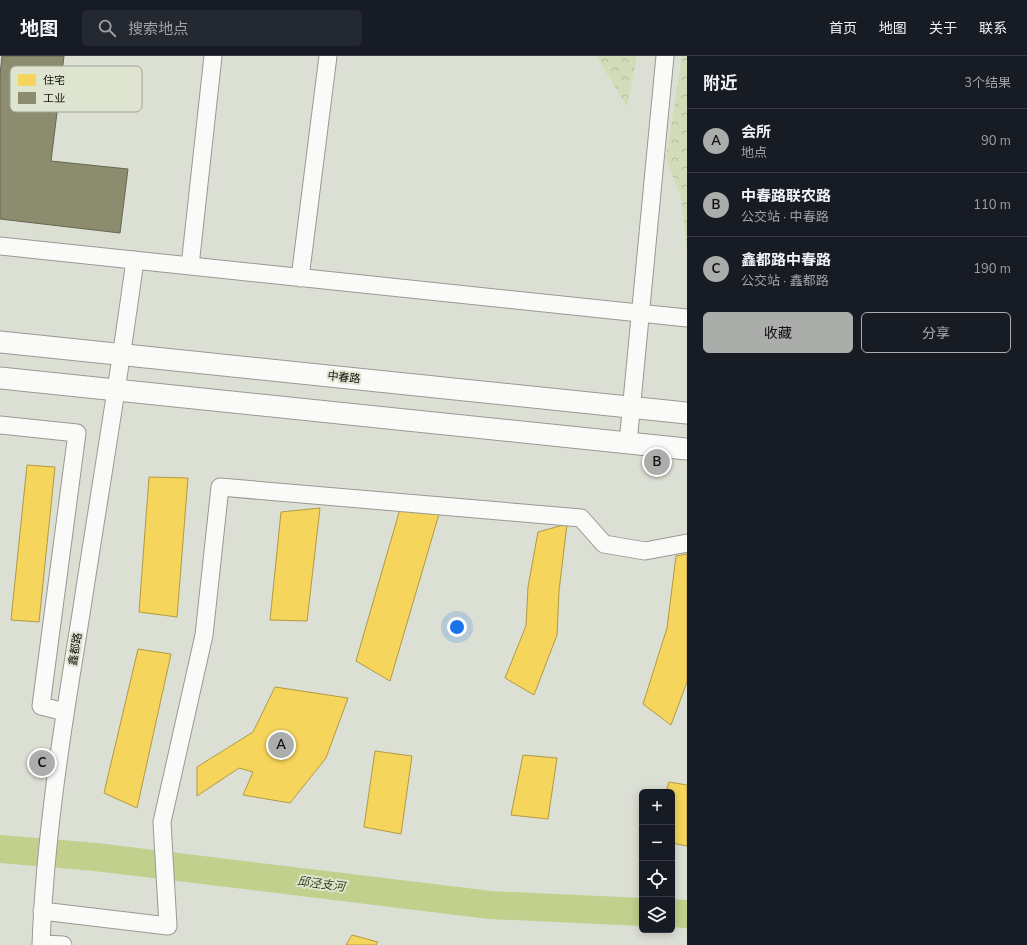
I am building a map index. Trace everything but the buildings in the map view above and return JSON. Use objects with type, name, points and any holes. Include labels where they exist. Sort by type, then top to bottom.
[{"type":"main road","name":"中春路","points":[[0,342],[687,413]]},
{"type":"main road","points":[[0,378],[687,449]]},
{"type":"street","points":[[190,266],[213,56]]},
{"type":"street","points":[[300,278],[328,56]]},
{"type":"street","points":[[628,443],[665,56]]},
{"type":"street","points":[[0,246],[687,318]]},
{"type":"street","name":"鑫都路","points":[[41,944],[42,911],[50,819],[65,712],[122,354],[135,260]]},
{"type":"street","points":[[0,425],[77,433],[41,706],[65,712]]},
{"type":"street","points":[[42,911],[168,926],[162,822],[204,635],[220,487],[581,518],[604,544],[645,551],[687,543]]},
{"type":"street","points":[[41,944],[63,945]]},
{"type":"green space","points":[[596,56],[637,56],[627,107]]},
{"type":"green space","points":[[682,56],[687,56],[687,251],[681,197],[666,158]]},
{"type":"waterway","name":"邱泾支河","points":[[0,849],[96,857],[490,905],[639,912]]},
{"type":"waterway","name":"邱泾支河","points":[[675,913],[687,914]]},
{"type":"place","name":"中春路联农路","points":[[657,462]]},
{"type":"place","name":"会所","points":[[281,745]]},
{"type":"place","name":"鑫都路中春路","points":[[42,763]]}]
